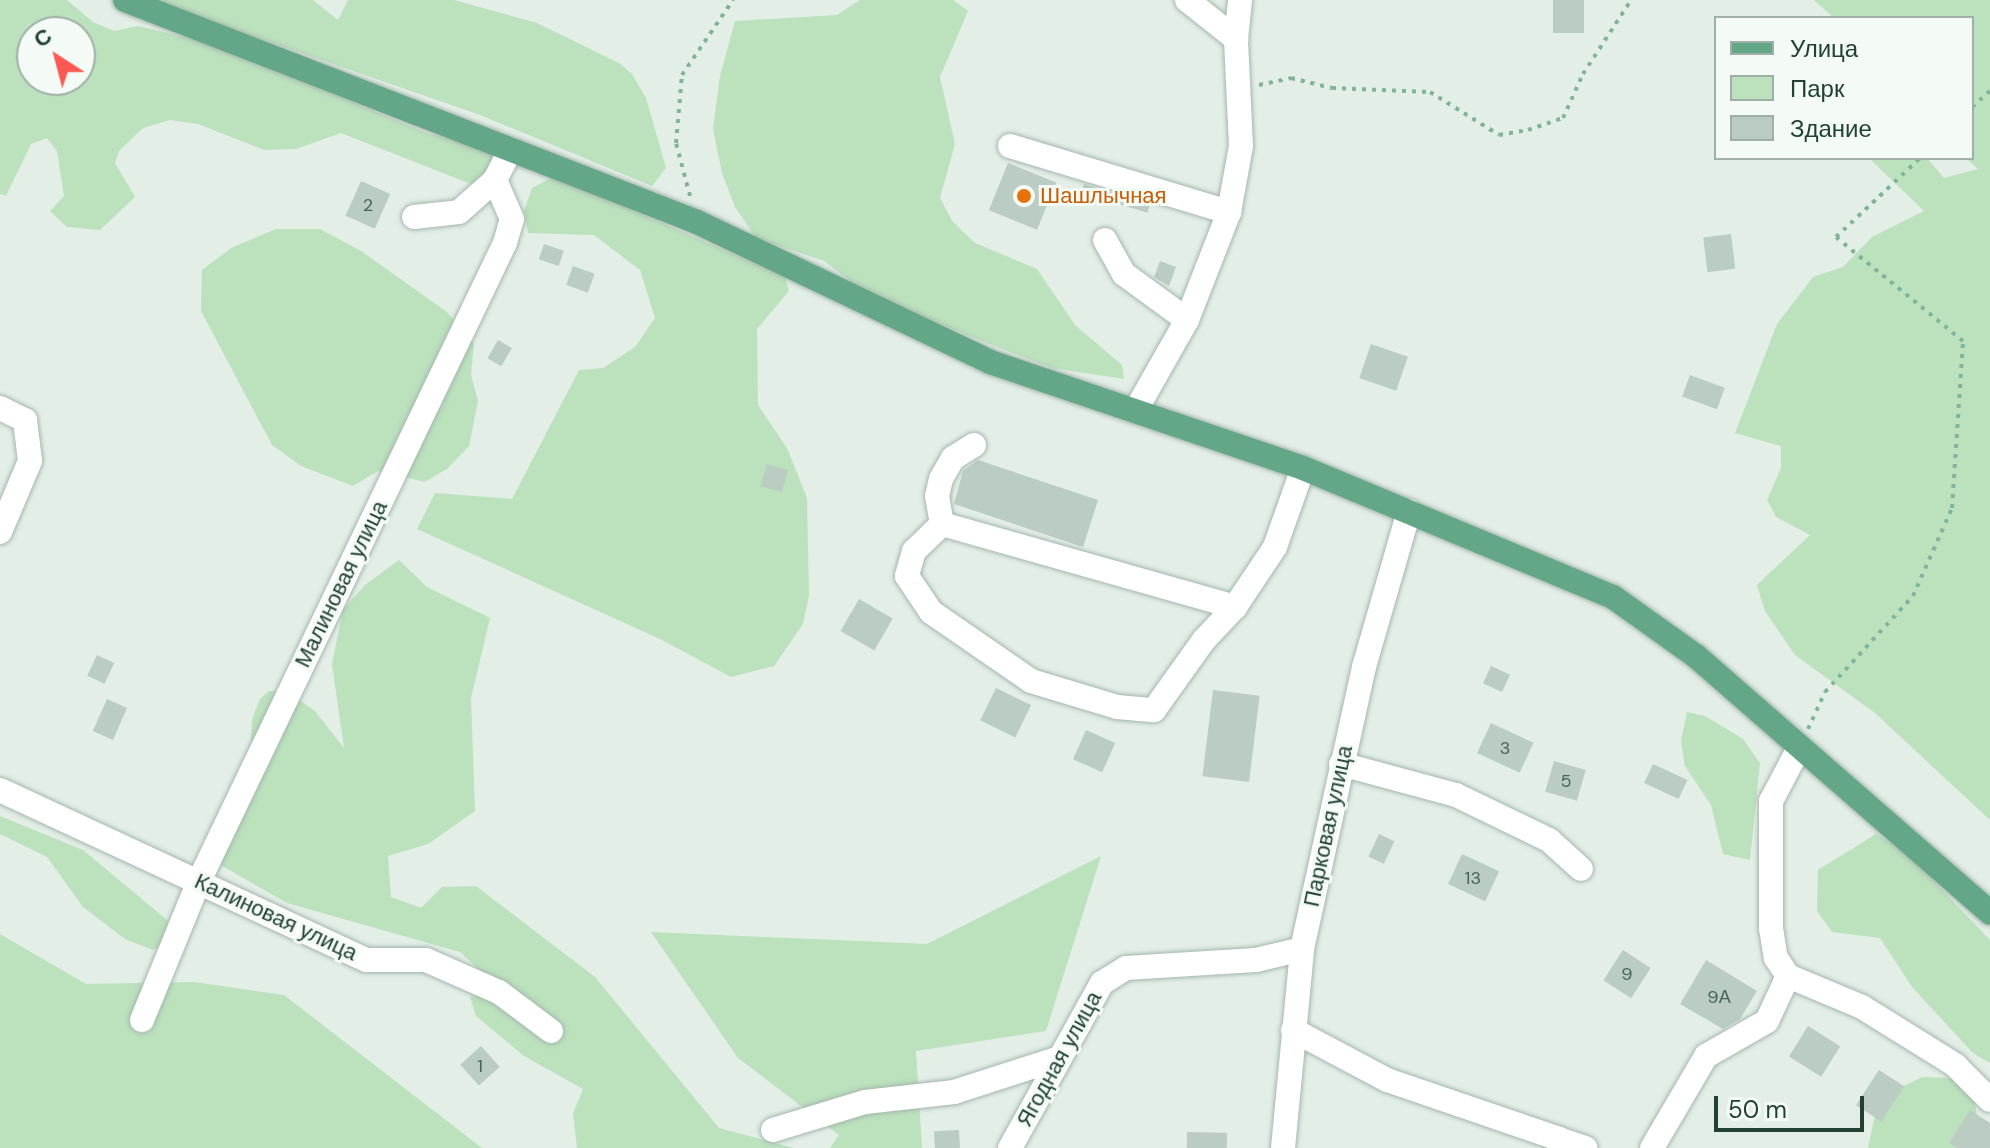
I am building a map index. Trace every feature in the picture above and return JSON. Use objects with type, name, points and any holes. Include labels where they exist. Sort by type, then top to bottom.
[{"type":"main road","points":[[125,0],[697,222],[990,362],[1137,408],[1303,468],[1613,597],[1697,657],[1990,913]]},
{"type":"street","points":[[1187,0],[1236,39]]},
{"type":"street","points":[[1137,408],[1187,320],[1229,212],[1241,146],[1241,88],[1236,39],[1240,0]]},
{"type":"street","points":[[1010,146],[1229,212]]},
{"type":"street","points":[[414,217],[459,212],[495,180],[510,150]]},
{"type":"street","name":"Малиновая улица","points":[[142,1020],[199,881],[505,243],[512,219],[495,180]]},
{"type":"street","points":[[1105,240],[1124,274],[1187,320]]},
{"type":"street","points":[[0,408],[25,420],[30,461],[0,532]]},
{"type":"street","points":[[942,524],[937,496],[941,479],[953,458],[974,445]]},
{"type":"street","points":[[942,524],[914,551],[907,576],[931,612],[1031,681],[1117,707],[1154,710],[1204,640],[1235,607],[1275,547],[1303,468]]},
{"type":"street","name":"Парковая улица","points":[[1283,1148],[1302,949],[1341,764],[1409,511]]},
{"type":"street","points":[[942,524],[1235,607]]},
{"type":"street","points":[[1799,748],[1771,801],[1771,928],[1776,958],[1788,976],[1862,1007],[1916,1039],[1955,1065],[1990,1100]]},
{"type":"street","points":[[1341,764],[1456,795],[1549,840],[1581,869]]},
{"type":"street","name":"Калиновая улица","points":[[0,790],[367,960],[426,960],[499,992],[551,1031]]},
{"type":"street","name":"Ягодная улица","points":[[1010,1148],[1056,1059],[1102,983],[1126,968],[1256,960],[1302,949]]},
{"type":"street","points":[[1652,1148],[1706,1056],[1767,1021],[1788,976]]},
{"type":"street","points":[[1293,1030],[1387,1080],[1559,1144],[1585,1148]]},
{"type":"street","points":[[773,1130],[865,1102],[954,1092],[1056,1059]]},
{"type":"path","points":[[697,222],[676,143],[682,75],[733,0]]},
{"type":"path","points":[[1241,88],[1291,78],[1332,88],[1430,92],[1499,135],[1528,130],[1563,118],[1583,74],[1631,0]]},
{"type":"path","points":[[1974,105],[1990,91]]},
{"type":"path","points":[[1799,748],[1825,692],[1913,596],[1952,508],[1963,341],[1836,237],[1918,160]]},
{"type":"green space","points":[[0,0],[67,0],[86,16],[16,16],[16,96],[96,96],[96,23],[114,31],[138,26],[209,43],[429,134],[476,145],[496,156],[502,171],[471,184],[341,133],[296,149],[264,150],[198,124],[170,120],[143,128],[119,151],[115,163],[135,197],[100,230],[67,227],[50,211],[64,196],[57,151],[47,138],[31,144],[6,196],[0,194]]},
{"type":"green space","points":[[149,0],[313,0],[338,20],[348,0],[454,0],[537,23],[619,63],[632,74],[646,98],[666,168],[652,186],[480,115]]},
{"type":"green space","points":[[860,0],[953,0],[968,11],[940,77],[955,144],[940,198],[952,221],[975,243],[1037,269],[1075,325],[1122,365],[1124,379],[1052,368],[997,347],[869,295],[824,261],[756,238],[735,207],[722,173],[713,129],[720,76],[735,21],[837,15]]},
{"type":"green space","points":[[1814,0],[1990,0],[1990,820],[1875,713],[1795,655],[1765,611],[1757,585],[1810,535],[1776,517],[1767,500],[1781,468],[1781,446],[1735,433],[1777,324],[1813,277],[1843,267],[1872,237],[1924,211],[1871,160],[1929,160],[1944,178],[1978,169],[1968,160],[1974,160],[1974,16],[1832,16]]},
{"type":"green space","points":[[555,176],[785,277],[789,291],[757,329],[758,405],[787,448],[807,498],[809,596],[803,624],[774,666],[731,677],[660,639],[417,529],[435,493],[512,499],[579,370],[603,368],[635,347],[655,318],[640,270],[594,235],[528,233],[524,211],[532,188]]},
{"type":"green space","points":[[276,229],[320,229],[361,251],[447,312],[474,343],[471,375],[478,401],[469,446],[448,468],[425,482],[378,471],[353,486],[301,466],[272,445],[201,311],[202,270],[231,248]]},
{"type":"green space","points":[[399,560],[427,587],[490,618],[471,698],[475,811],[428,844],[388,856],[391,897],[421,908],[442,887],[476,886],[595,977],[719,1128],[794,1148],[577,1148],[573,1113],[583,1089],[524,1056],[476,1016],[470,997],[493,994],[486,976],[460,952],[287,903],[217,863],[250,761],[252,719],[260,699],[269,691],[286,691],[315,711],[344,748],[332,664],[343,610],[365,585]]},
{"type":"green space","points":[[1687,712],[1705,716],[1743,739],[1760,763],[1750,860],[1723,854],[1711,805],[1685,766],[1681,741]]},
{"type":"green space","points":[[0,816],[83,850],[167,920],[176,940],[153,950],[125,939],[83,907],[47,857],[0,834]]},
{"type":"green space","points":[[1876,834],[1907,853],[1990,940],[1990,1063],[1973,1053],[1912,987],[1880,938],[1832,932],[1817,911],[1818,870]]},
{"type":"green space","points":[[1101,856],[1046,1031],[916,1051],[922,1148],[830,1148],[839,1135],[738,1058],[651,932],[927,944]]},
{"type":"green space","points":[[0,934],[86,984],[194,982],[284,995],[482,1148],[0,1148]]},
{"type":"green space","points":[[1922,1077],[1953,1078],[1975,1102],[1979,1132],[1973,1148],[1868,1148],[1876,1110],[1900,1088]]},
{"type":"building","points":[[1553,0],[1584,0],[1584,33],[1553,33]]},
{"type":"building","name":"Шашлычная","points":[[1008,163],[1056,182],[1037,230],[989,210]]},
{"type":"building","points":[[361,181],[390,194],[375,229],[346,216]]},
{"type":"building","points":[[1084,184],[1150,204],[1147,213],[1081,193]]},
{"type":"building","points":[[1731,234],[1735,269],[1707,272],[1703,237]]},
{"type":"building","points":[[544,244],[564,251],[559,266],[539,259]]},
{"type":"building","points":[[1160,261],[1176,267],[1169,286],[1154,277]]},
{"type":"building","points":[[573,266],[595,274],[588,293],[566,285]]},
{"type":"building","points":[[498,340],[512,348],[501,366],[488,358]]},
{"type":"building","points":[[1371,344],[1408,357],[1396,391],[1359,378]]},
{"type":"building","points":[[1690,375],[1725,388],[1717,409],[1682,397]]},
{"type":"building","points":[[978,460],[1098,500],[1083,547],[954,504],[963,471]]},
{"type":"building","points":[[767,464],[788,470],[782,492],[761,486]]},
{"type":"building","points":[[859,599],[893,618],[874,651],[840,631]]},
{"type":"building","points":[[97,655],[114,663],[104,684],[87,676]]},
{"type":"building","points":[[1491,666],[1510,675],[1502,692],[1483,683]]},
{"type":"building","points":[[996,688],[1031,705],[1015,737],[980,720]]},
{"type":"building","points":[[1213,690],[1260,696],[1249,782],[1202,776]]},
{"type":"building","points":[[107,699],[127,708],[113,740],[93,731]]},
{"type":"building","points":[[1491,723],[1534,743],[1520,773],[1477,753]]},
{"type":"building","points":[[1086,730],[1115,743],[1102,772],[1073,759]]},
{"type":"building","points":[[1554,761],[1586,770],[1577,801],[1545,792]]},
{"type":"building","points":[[1653,764],[1687,780],[1679,799],[1644,783]]},
{"type":"building","points":[[1379,834],[1394,841],[1384,864],[1368,857]]},
{"type":"building","points":[[1462,854],[1499,871],[1485,901],[1448,884]]},
{"type":"building","points":[[1623,950],[1651,968],[1631,998],[1603,980]]},
{"type":"building","points":[[1706,960],[1757,991],[1740,1019],[1723,1029],[1680,1004]]},
{"type":"building","points":[[1808,1026],[1840,1046],[1821,1077],[1789,1057]]},
{"type":"building","points":[[481,1046],[500,1067],[479,1086],[460,1065]]},
{"type":"building","points":[[1879,1070],[1904,1086],[1881,1122],[1856,1105]]},
{"type":"building","points":[[1970,1110],[1990,1123],[1990,1148],[1958,1148],[1949,1143]]},
{"type":"building","points":[[959,1130],[960,1148],[935,1148],[934,1131]]},
{"type":"building","points":[[1187,1132],[1227,1133],[1227,1148],[1187,1148]]},
{"type":"place","name":"Шашлычная","points":[[1024,196]]}]
